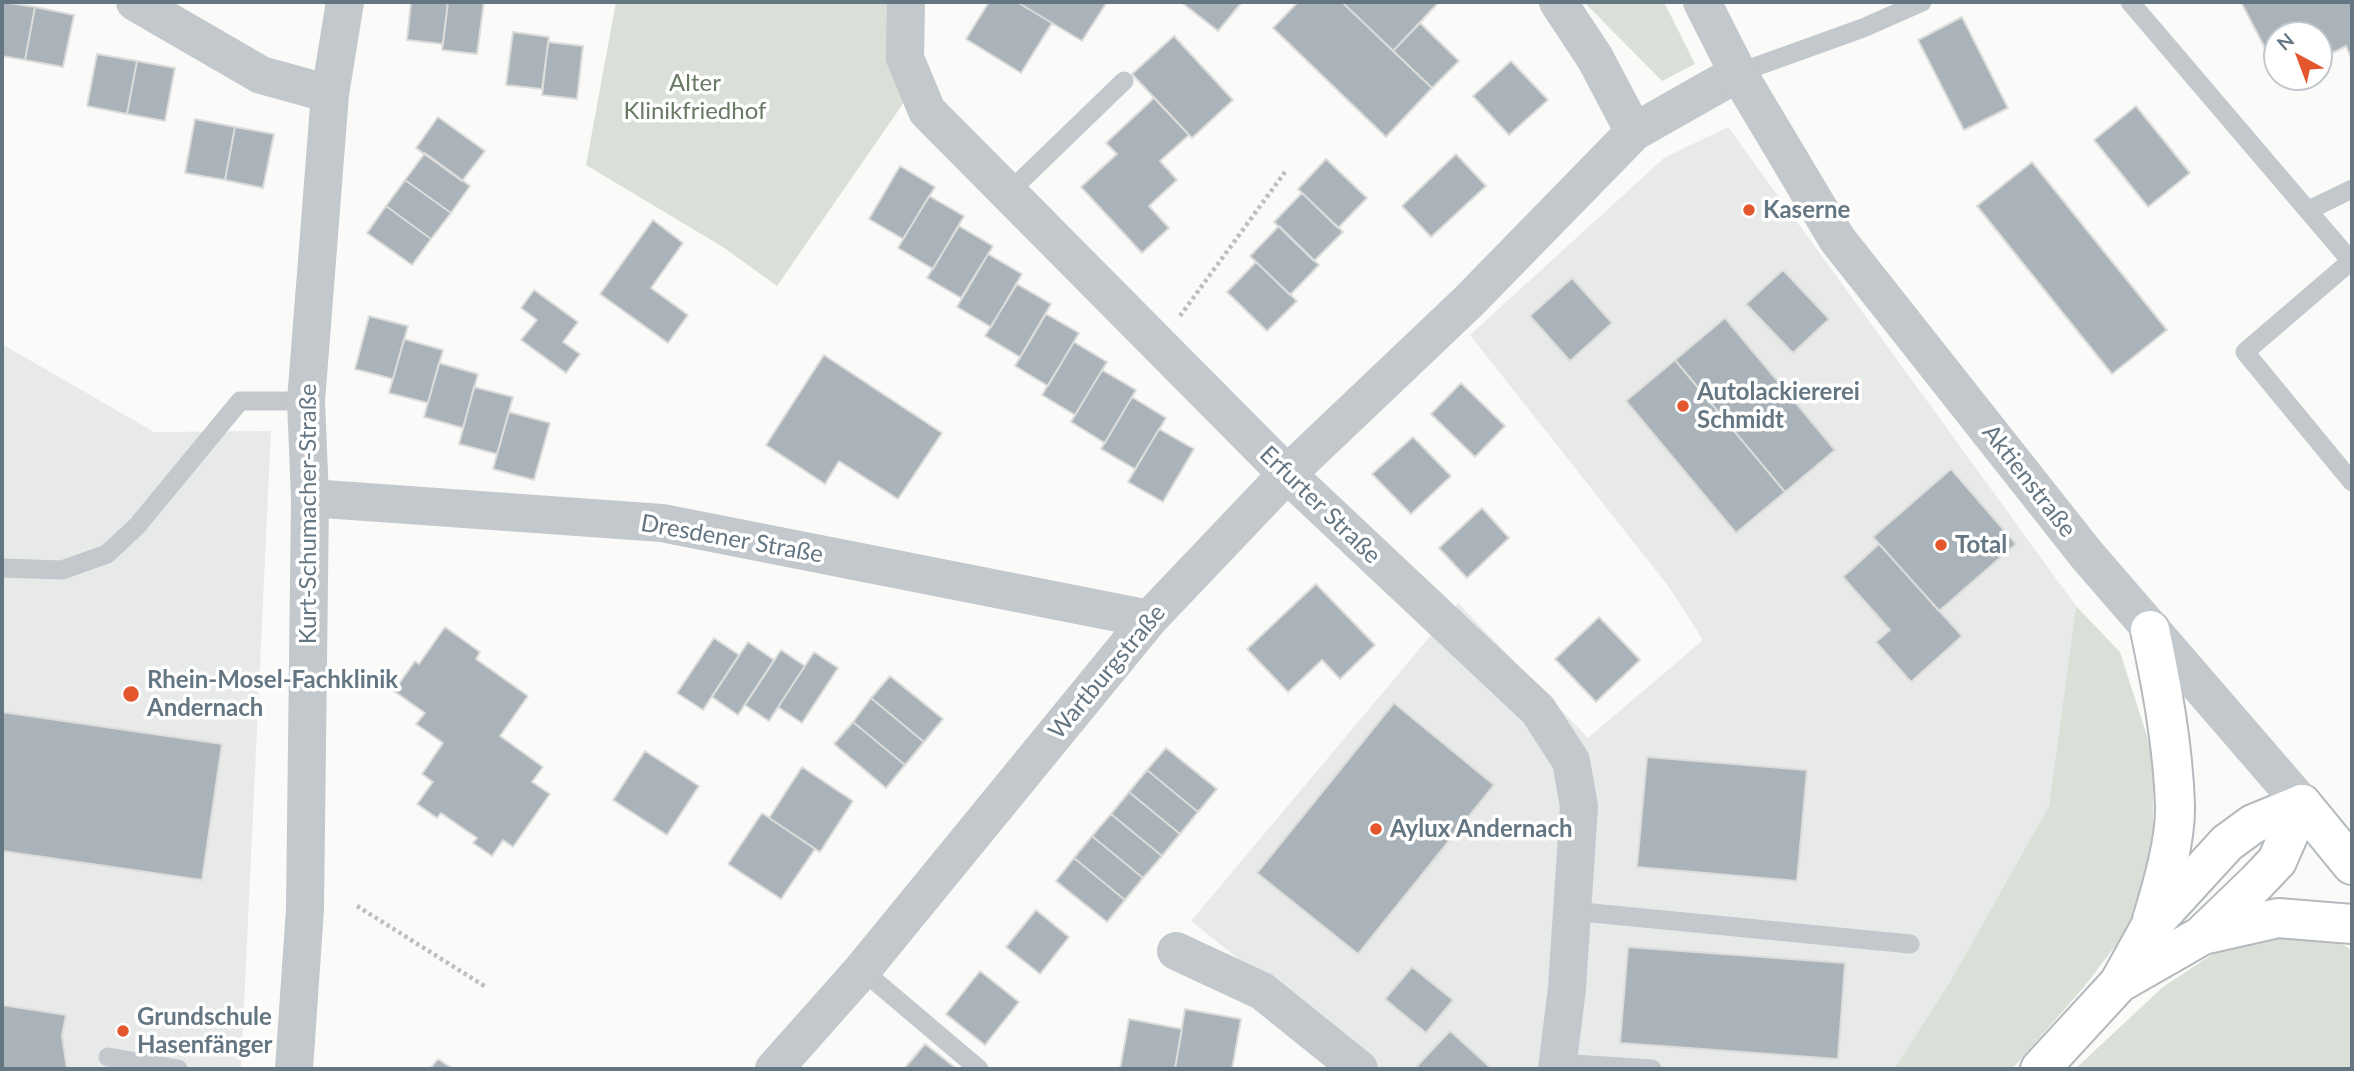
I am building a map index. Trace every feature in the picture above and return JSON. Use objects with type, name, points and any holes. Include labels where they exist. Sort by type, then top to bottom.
[{"type":"main road","points":[[2040,1069],[2119,983],[2150,926],[2162,888],[2175,807],[2165,704],[2150,630]]},
{"type":"main road","points":[[2150,926],[2227,843],[2253,824],[2302,804]]},
{"type":"main road","points":[[2119,983],[2201,936],[2277,861],[2302,804]]},
{"type":"main road","name":"Aktienstraße","points":[[2302,804],[2352,865]]},
{"type":"main road","points":[[2201,936],[2278,918],[2352,924]]},
{"type":"street","points":[[135,2],[261,75],[330,94]]},
{"type":"street","name":"Kurt-Schumacher-Straße","points":[[294,1069],[305,909],[310,498],[306,401],[330,94],[345,2]]},
{"type":"street","name":"Erfurter Straße","points":[[906,2],[905,58],[927,111],[1287,474],[1538,710],[1571,761],[1578,806],[1558,1066]]},
{"type":"street","points":[[1558,2],[1595,58],[1634,132],[1738,73]]},
{"type":"street","name":"Aktienstraße","points":[[1702,2],[1738,73],[1837,239],[2150,630],[2302,804]]},
{"type":"street","name":"Wartburgstraße","points":[[774,1069],[862,970],[1149,619],[1287,474],[1469,301],[1634,132]]},
{"type":"street","name":"Dresdener Straße","points":[[310,498],[662,523],[1149,619]]},
{"type":"street","points":[[1176,951],[1262,991],[1359,1069]]},
{"type":"lane","points":[[1738,73],[1863,28],[1922,2]]},
{"type":"lane","points":[[2130,2],[2351,261],[2245,352],[2352,482]]},
{"type":"lane","points":[[1008,193],[1124,81]]},
{"type":"lane","points":[[2309,210],[2352,189]]},
{"type":"lane","points":[[2,568],[62,570],[107,554],[138,526],[240,401],[306,401]]},
{"type":"lane","points":[[1572,911],[1910,944]]},
{"type":"lane","points":[[862,970],[979,1069]]},
{"type":"lane","points":[[108,1058],[178,1069]]},
{"type":"lane","points":[[1558,1066],[1652,1069]]},
{"type":"path","points":[[1158,345],[1285,172]]},
{"type":"path","points":[[357,906],[486,987]]},
{"type":"shaded area","points":[[1728,127],[2076,606],[2049,806],[1950,982],[1894,1069],[1377,1069],[1191,921],[1458,603],[1588,738],[1703,640],[1669,587],[1470,335],[1664,158]]},
{"type":"shaded area","name":"Rhein-Mosel-Fachklinik Andernach","points":[[2,344],[154,432],[271,431],[241,1069],[2,1069]]},
{"type":"green space","name":"Alter Klinikfriedhof","points":[[616,2],[894,2],[909,95],[777,286],[723,247],[586,165]]},
{"type":"green space","points":[[1584,2],[1664,2],[1695,64],[1662,81]]},
{"type":"green space","points":[[2076,606],[2120,652],[2154,758],[2153,837],[2132,924],[2084,987],[2012,1069],[1894,1069],[1950,982],[2049,806]]},
{"type":"green space","points":[[2273,937],[2335,940],[2352,950],[2352,1069],[2075,1069],[2163,987],[2213,954]]},
{"type":"building","points":[[2,2],[35,7],[25,60],[2,56]]},
{"type":"building","points":[[411,2],[448,2],[443,44],[407,40]]},
{"type":"building","points":[[448,2],[484,2],[477,54],[442,50]]},
{"type":"building","points":[[989,2],[1017,2],[1052,23],[1021,73],[966,39]]},
{"type":"building","points":[[1017,2],[1107,2],[1082,41]]},
{"type":"building","points":[[1181,2],[1242,2],[1218,31]]},
{"type":"building","points":[[1298,2],[1342,2],[1432,88],[1386,137],[1273,28]]},
{"type":"building","points":[[1342,2],[1439,2],[1393,51]]},
{"type":"building","points":[[2241,2],[2352,2],[2352,60],[2346,46],[2333,53],[2333,21],[2263,21],[2263,44]]},
{"type":"building","points":[[35,7],[74,15],[63,67],[25,60]]},
{"type":"building","points":[[1962,17],[2008,108],[1964,130],[1918,40]]},
{"type":"building","points":[[1420,23],[1459,61],[1432,88],[1393,51]]},
{"type":"building","points":[[513,32],[549,37],[542,89],[506,85]]},
{"type":"building","points":[[1174,36],[1233,100],[1192,138],[1132,74]]},
{"type":"building","points":[[548,42],[583,46],[577,99],[542,95]]},
{"type":"building","points":[[97,54],[137,61],[127,114],[87,106]]},
{"type":"building","points":[[137,61],[175,68],[165,121],[127,114]]},
{"type":"building","points":[[1511,61],[1548,100],[1509,135],[1473,96]]},
{"type":"building","points":[[1154,98],[1189,135],[1160,161],[1177,180],[1149,206],[1169,228],[1142,253],[1081,187],[1117,154],[1106,143]]},
{"type":"building","points":[[2136,106],[2190,173],[2148,207],[2094,140]]},
{"type":"building","points":[[438,117],[485,151],[462,181],[416,148]]},
{"type":"building","points":[[195,119],[235,127],[225,180],[185,173]]},
{"type":"building","points":[[235,127],[274,134],[263,188],[225,180]]},
{"type":"building","points":[[425,153],[470,186],[451,213],[405,180]]},
{"type":"building","points":[[1456,154],[1486,186],[1431,237],[1402,206]]},
{"type":"building","points":[[1326,159],[1367,198],[1338,228],[1298,189]]},
{"type":"building","points":[[2032,162],[2167,330],[2112,374],[1977,206]]},
{"type":"building","points":[[900,166],[935,187],[903,239],[869,219]]},
{"type":"building","points":[[405,180],[451,213],[431,239],[386,206]]},
{"type":"building","points":[[1302,193],[1343,232],[1314,261],[1274,222]]},
{"type":"building","points":[[929,196],[964,216],[933,269],[898,248]]},
{"type":"building","points":[[386,206],[431,239],[412,265],[367,233]]},
{"type":"building","points":[[653,220],[683,243],[651,288],[688,315],[668,343],[600,294]]},
{"type":"building","points":[[959,226],[993,246],[961,298],[927,278]]},
{"type":"building","points":[[1279,226],[1319,265],[1290,295],[1250,256]]},
{"type":"building","points":[[988,254],[1022,274],[991,327],[957,307]]},
{"type":"building","points":[[1256,262],[1297,301],[1267,331],[1227,292]]},
{"type":"building","points":[[1783,270],[1829,319],[1793,353],[1746,304]]},
{"type":"building","points":[[1572,278],[1612,323],[1570,361],[1530,316]]},
{"type":"building","points":[[1017,284],[1051,304],[1020,357],[985,336]]},
{"type":"building","points":[[534,290],[578,322],[563,342],[580,354],[566,373],[521,340],[537,320],[521,308]]},
{"type":"building","points":[[1046,314],[1079,333],[1048,386],[1015,366]]},
{"type":"building","points":[[369,316],[408,326],[393,379],[355,369]]},
{"type":"building","points":[[1725,318],[1835,450],[1785,492],[1675,360]]},
{"type":"building","points":[[404,339],[443,350],[428,403],[389,393]]},
{"type":"building","points":[[1074,342],[1107,362],[1075,415],[1042,395]]},
{"type":"building","points":[[824,355],[942,433],[898,499],[839,461],[825,484],[766,445]]},
{"type":"building","points":[[1675,360],[1785,492],[1736,533],[1626,401]]},
{"type":"building","points":[[439,363],[478,374],[463,428],[424,417]]},
{"type":"building","points":[[1102,370],[1136,390],[1105,443],[1071,422]]},
{"type":"building","points":[[1461,383],[1505,426],[1475,457],[1431,414]]},
{"type":"building","points":[[474,387],[513,397],[497,454],[459,444]]},
{"type":"building","points":[[1132,397],[1166,418],[1135,469],[1101,449]]},
{"type":"building","points":[[509,412],[550,423],[534,480],[493,469]]},
{"type":"building","points":[[1159,429],[1194,449],[1163,502],[1128,482]]},
{"type":"building","points":[[1413,437],[1451,476],[1411,514],[1372,474]]},
{"type":"building","points":[[1951,469],[2016,544],[1939,611],[1873,537]]},
{"type":"building","points":[[1482,508],[1509,538],[1467,578],[1439,548]]},
{"type":"building","points":[[1879,544],[1962,636],[1911,682],[1876,642],[1890,630],[1843,577]]},
{"type":"building","points":[[1316,584],[1375,645],[1340,679],[1322,660],[1288,692],[1247,649]]},
{"type":"building","points":[[1599,617],[1640,660],[1596,702],[1555,659]]},
{"type":"building","points":[[445,627],[480,652],[476,659],[528,696],[500,736],[543,767],[532,782],[550,794],[513,847],[503,840],[492,856],[473,843],[477,838],[441,813],[437,818],[417,804],[433,782],[422,774],[443,743],[416,724],[425,713],[394,691],[415,661],[419,664]]},
{"type":"building","points":[[714,638],[739,655],[703,710],[677,693]]},
{"type":"building","points":[[748,642],[774,660],[738,715],[712,697]]},
{"type":"building","points":[[781,650],[805,666],[769,721],[745,705]]},
{"type":"building","points":[[814,652],[838,668],[802,723],[778,707]]},
{"type":"building","points":[[890,676],[943,719],[924,742],[871,698]]},
{"type":"building","points":[[871,698],[924,742],[905,765],[853,722]]},
{"type":"building","name":"Aylux Andernach","points":[[1394,703],[1494,785],[1358,954],[1257,873]]},
{"type":"building","points":[[2,712],[222,744],[202,880],[2,851]]},
{"type":"building","points":[[853,722],[905,765],[886,788],[834,744]]},
{"type":"building","points":[[1166,748],[1217,789],[1198,812],[1147,770]]},
{"type":"building","points":[[645,751],[699,786],[667,835],[613,800]]},
{"type":"building","points":[[1647,757],[1807,770],[1797,881],[1637,867]]},
{"type":"building","points":[[802,767],[853,801],[820,852],[769,818]]},
{"type":"building","points":[[1147,770],[1198,812],[1180,834],[1129,792]]},
{"type":"building","points":[[1129,792],[1180,834],[1162,856],[1111,814]]},
{"type":"building","points":[[762,813],[815,849],[781,899],[728,864]]},
{"type":"building","points":[[1111,814],[1162,856],[1143,878],[1092,836]]},
{"type":"building","points":[[1092,836],[1143,878],[1125,900],[1074,858]]},
{"type":"building","points":[[1074,858],[1125,900],[1107,922],[1056,881]]},
{"type":"building","points":[[1036,910],[1069,937],[1040,974],[1006,947]]},
{"type":"building","points":[[1628,947],[1845,963],[1838,1059],[1620,1043]]},
{"type":"building","points":[[1412,967],[1453,1000],[1426,1033],[1385,999]]},
{"type":"building","points":[[980,971],[1019,1002],[985,1045],[946,1014]]},
{"type":"building","points":[[2,1005],[66,1015],[62,1036],[67,1069],[2,1069]]},
{"type":"building","points":[[1185,1009],[1241,1019],[1232,1069],[1175,1069]]},
{"type":"building","points":[[1129,1019],[1182,1029],[1175,1069],[1120,1069]]},
{"type":"building","points":[[1450,1031],[1492,1069],[1421,1069],[1417,1066]]},
{"type":"building","points":[[925,1044],[957,1069],[904,1069]]},
{"type":"building","points":[[438,1059],[453,1069],[430,1069]]},
{"type":"place","name":"Kaserne","points":[[1749,210]]},
{"type":"place","name":"Autolackiererei Schmidt","points":[[1683,406]]},
{"type":"place","name":"Total","points":[[1941,545]]},
{"type":"place","name":"Rhein-Mosel-Fachklinik Andernach","points":[[131,694]]},
{"type":"place","name":"Aylux Andernach","points":[[1376,829]]},
{"type":"place","name":"Grundschule Hasenfänger","points":[[123,1031]]}]
